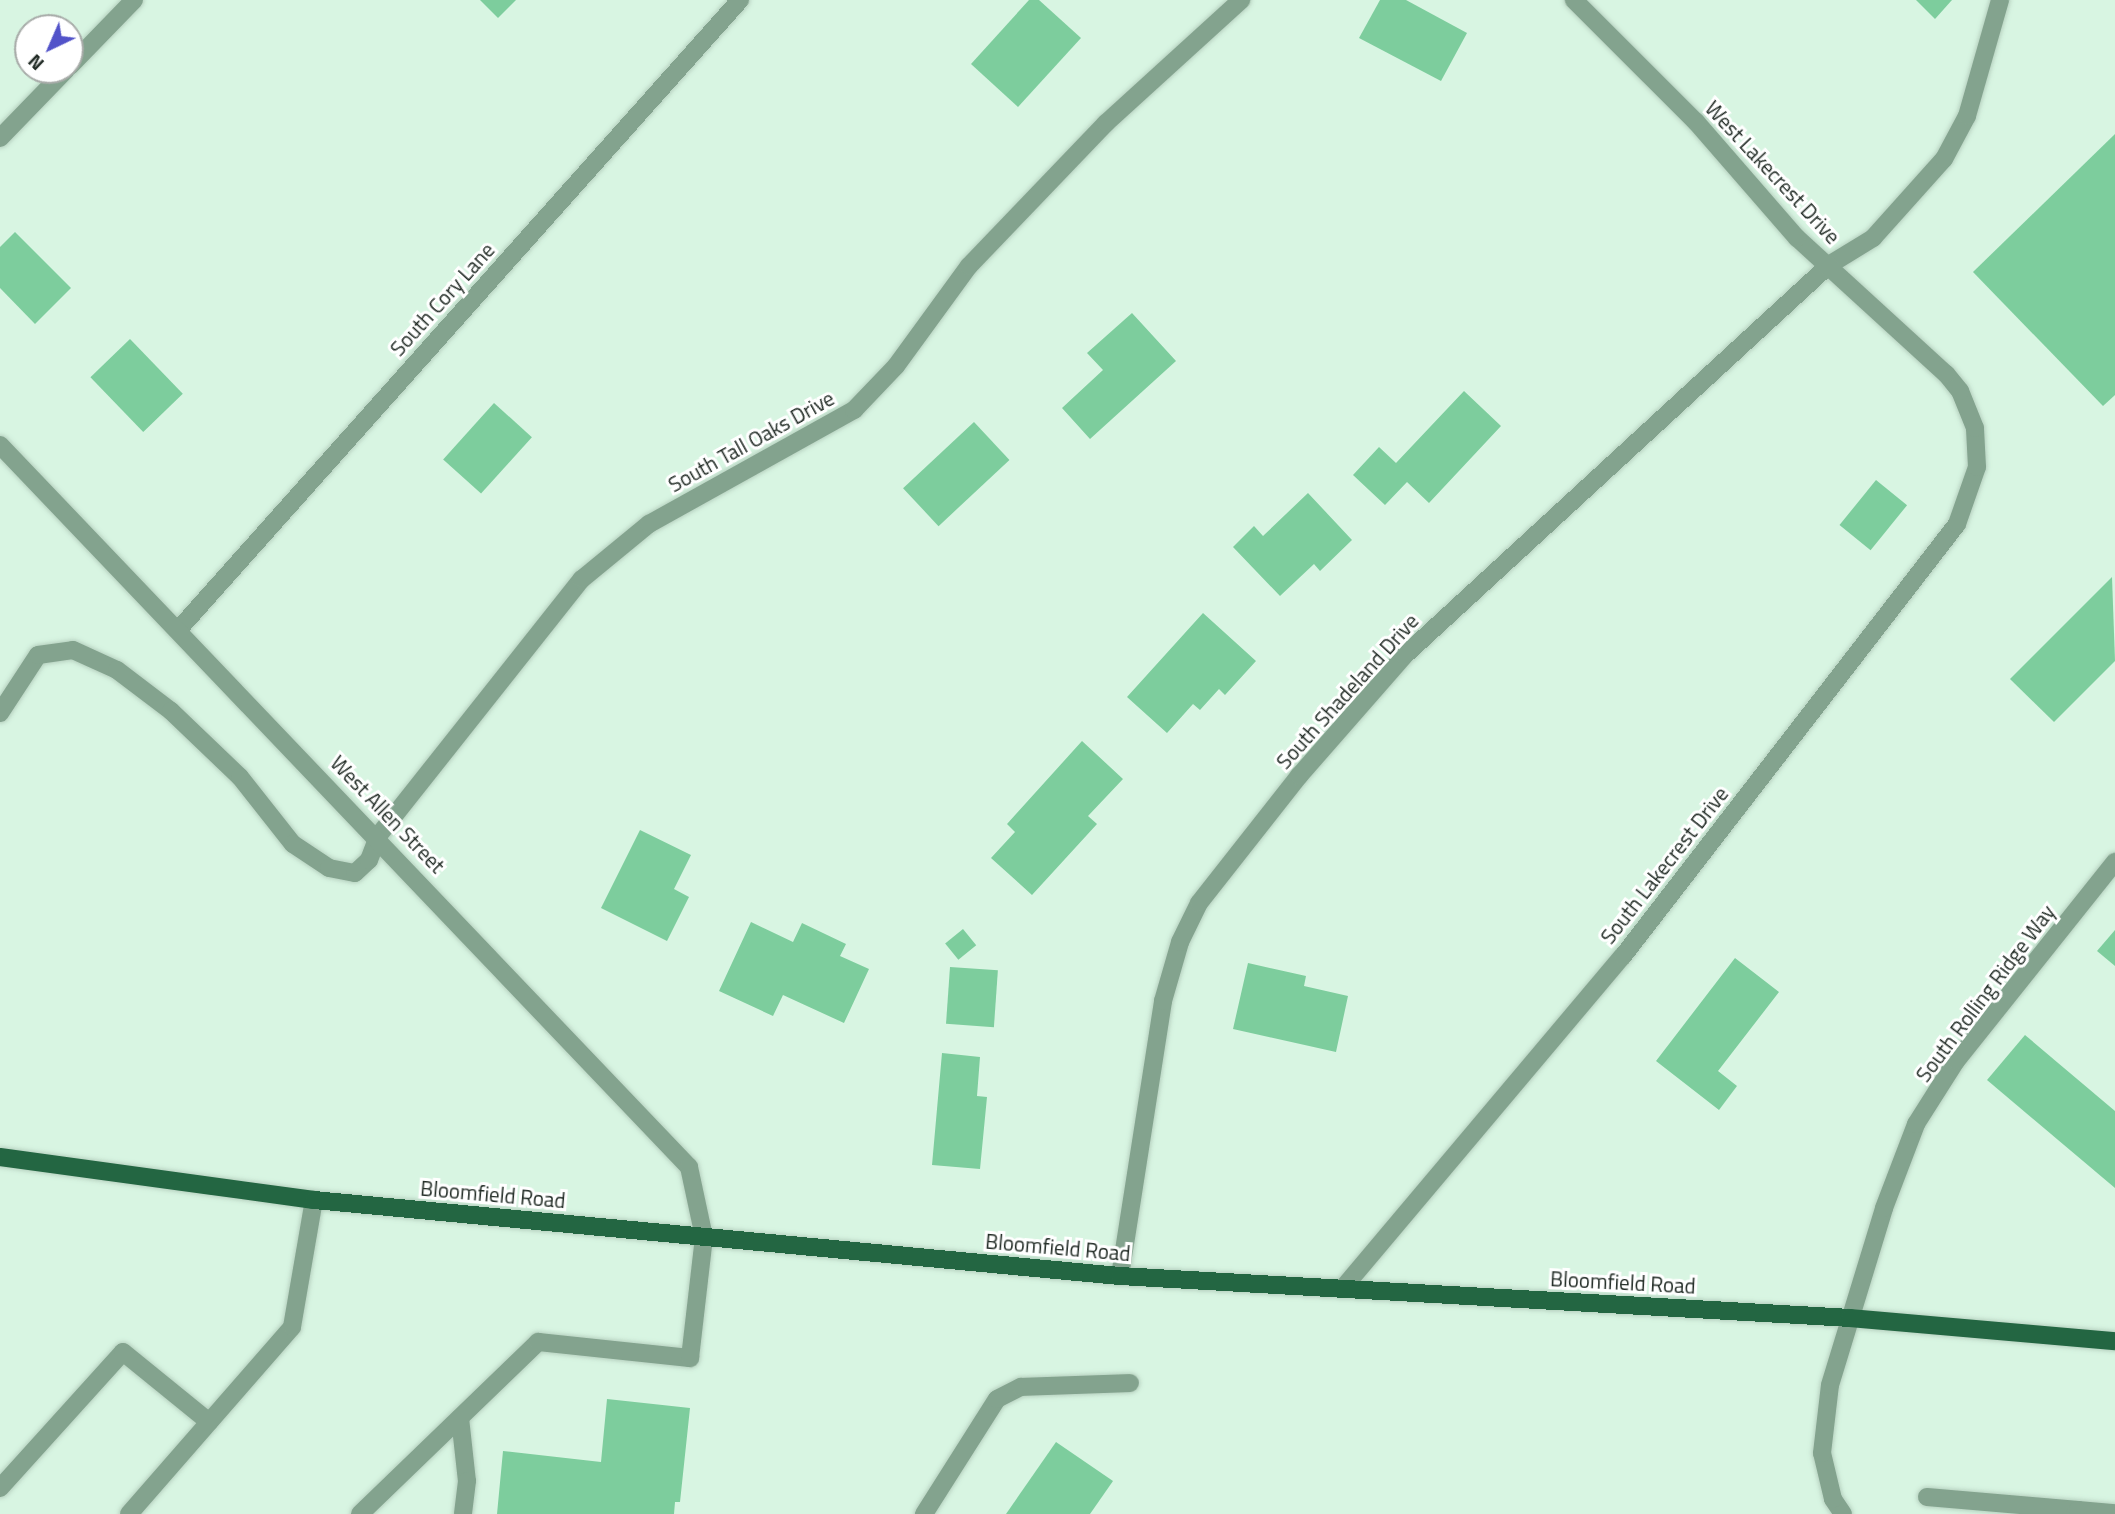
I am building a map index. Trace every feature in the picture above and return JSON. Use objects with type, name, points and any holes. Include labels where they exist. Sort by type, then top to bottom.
[{"type":"main road","name":"Bloomfield Road","points":[[0,1157],[314,1200],[1120,1276],[1850,1318],[2115,1341]]},
{"type":"street","points":[[84,52],[134,0]]},
{"type":"street","name":"South Cory Lane","points":[[179,629],[740,0]]},
{"type":"street","name":"South Tall Oaks Drive","points":[[0,713],[37,655],[73,650],[117,670],[171,711],[240,777],[293,844],[329,868],[355,873],[369,860],[378,836],[582,579],[649,524],[854,410],[897,366],[969,266],[1106,123],[1241,0]]},
{"type":"street","name":"West Lakecrest Drive","points":[[1574,0],[1696,122],[1797,238],[1946,374],[1969,411],[1978,446]]},
{"type":"street","name":"South Shadeland Drive","points":[[1120,1276],[1163,1001],[1180,943],[1199,903],[1300,776],[1404,656],[1829,265],[1873,238],[1944,159],[1967,116],[2000,0]]},
{"type":"street","points":[[0,138],[52,84]]},
{"type":"street","name":"West Allen Street","points":[[0,445],[378,836],[689,1167],[704,1237],[690,1357],[538,1342],[460,1418]]},
{"type":"street","name":"South Lakecrest Drive","points":[[1343,1288],[1623,956],[1957,524],[1973,486],[1978,446]]},
{"type":"street","name":"South Rolling Ridge Way","points":[[1843,1514],[1833,1499],[1822,1453],[1830,1385],[1884,1208],[1916,1124],[1956,1061],[2115,862]]},
{"type":"street","points":[[129,1514],[292,1327],[314,1200]]},
{"type":"street","points":[[0,1488],[123,1352],[209,1422]]},
{"type":"street","points":[[924,1514],[996,1399],[1021,1387],[1130,1383]]},
{"type":"street","points":[[360,1514],[460,1418]]},
{"type":"street","points":[[460,1418],[467,1481],[463,1514]]},
{"type":"street","points":[[1927,1497],[2076,1512],[2115,1513]]},
{"type":"building","points":[[480,0],[516,0],[498,18]]},
{"type":"building","points":[[1029,0],[1039,0],[1081,38],[1018,107],[971,64]]},
{"type":"building","points":[[1380,0],[1406,0],[1467,33],[1441,81],[1359,38]]},
{"type":"building","points":[[1916,0],[1952,0],[1935,19]]},
{"type":"building","points":[[2115,134],[2115,395],[2103,406],[1973,272]]},
{"type":"building","points":[[15,232],[71,288],[35,324],[0,288],[0,247]]},
{"type":"building","points":[[1132,313],[1176,361],[1090,439],[1062,408],[1103,370],[1087,353]]},
{"type":"building","points":[[130,339],[183,394],[143,432],[90,377]]},
{"type":"building","points":[[1464,391],[1501,426],[1429,503],[1407,482],[1385,505],[1353,475],[1379,447],[1396,463]]},
{"type":"building","points":[[494,403],[532,437],[481,494],[443,459]]},
{"type":"building","points":[[974,422],[1009,460],[939,526],[903,488]]},
{"type":"building","points":[[1876,480],[1907,505],[1871,550],[1839,525]]},
{"type":"building","points":[[1308,493],[1352,540],[1320,571],[1314,564],[1280,596],[1233,547],[1254,526],[1263,536]]},
{"type":"building","points":[[2112,577],[2115,661],[2054,722],[2010,679]]},
{"type":"building","points":[[1203,613],[1256,661],[1225,695],[1219,689],[1200,710],[1193,704],[1167,733],[1127,697]]},
{"type":"building","points":[[1082,741],[1123,779],[1088,816],[1097,824],[1032,895],[991,858],[1015,832],[1007,824]]},
{"type":"building","points":[[640,830],[691,855],[674,889],[689,897],[667,941],[601,908]]},
{"type":"building","points":[[751,922],[793,942],[802,923],[846,944],[840,956],[869,969],[844,1023],[783,995],[773,1016],[719,991]]},
{"type":"building","points":[[963,929],[976,945],[958,960],[945,943]]},
{"type":"building","points":[[2115,930],[2115,966],[2097,951]]},
{"type":"building","points":[[1735,958],[1779,992],[1718,1071],[1737,1086],[1719,1110],[1656,1061]]},
{"type":"building","points":[[1248,963],[1306,976],[1304,986],[1348,996],[1336,1052],[1233,1029]]},
{"type":"building","points":[[950,967],[998,970],[994,1027],[946,1024]]},
{"type":"building","points":[[2025,1035],[2115,1111],[2115,1188],[1987,1080]]},
{"type":"building","points":[[942,1053],[980,1057],[977,1096],[987,1097],[980,1169],[932,1165]]},
{"type":"building","points":[[607,1399],[690,1408],[680,1502],[675,1502],[674,1514],[497,1514],[503,1451],[601,1462]]},
{"type":"building","points":[[1056,1442],[1113,1481],[1090,1514],[1006,1514]]}]
